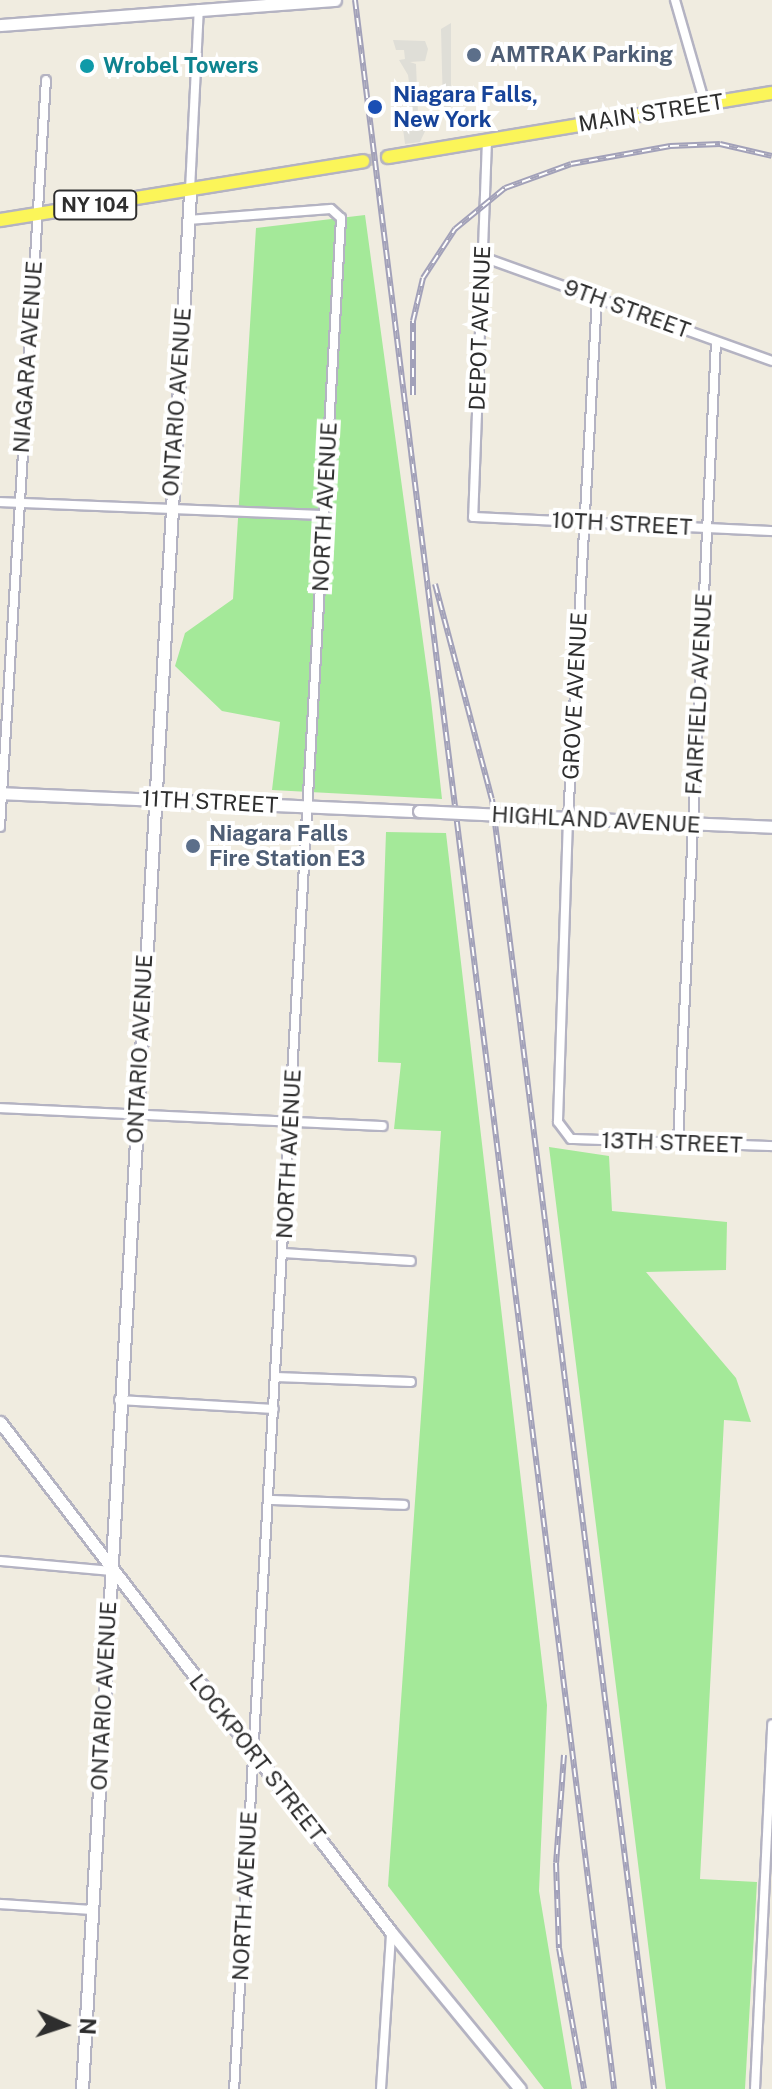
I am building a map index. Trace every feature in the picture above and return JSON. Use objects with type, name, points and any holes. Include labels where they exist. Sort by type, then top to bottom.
[{"type":"main road","name":"MAIN STREET","points":[[388,157],[772,93]]},
{"type":"main road","name":"NY 104","points":[[0,220],[363,161]]},
{"type":"street","points":[[0,25],[326,0]]},
{"type":"street","points":[[675,0],[705,104]]},
{"type":"street","name":"ONTARIO AVENUE","points":[[82,2089],[199,9]]},
{"type":"street","name":"NIAGARA AVENUE","points":[[0,827],[46,80]]},
{"type":"street","name":"DEPOT AVENUE","points":[[473,517],[487,140]]},
{"type":"street","name":"NORTH AVENUE","points":[[188,220],[331,209],[341,218],[234,2089]]},
{"type":"street","name":"9TH STREET","points":[[483,257],[772,361]]},
{"type":"street","name":"GROVE AVENUE","points":[[571,1139],[558,1122],[568,819],[597,297]]},
{"type":"street","name":"FAIRFIELD AVENUE","points":[[678,1142],[716,342]]},
{"type":"street","points":[[0,502],[324,515]]},
{"type":"street","name":"10TH STREET","points":[[473,517],[772,531]]},
{"type":"street","name":"11TH STREET","points":[[1,793],[419,811]]},
{"type":"street","name":"HIGHLAND AVENUE","points":[[419,811],[693,826],[772,827]]},
{"type":"street","points":[[0,1108],[383,1126]]},
{"type":"street","name":"13TH STREET","points":[[571,1139],[772,1146]]},
{"type":"street","points":[[283,1253],[411,1261]]},
{"type":"street","points":[[276,1377],[411,1382]]},
{"type":"street","points":[[119,1400],[274,1409]]},
{"type":"street","name":"LOCKPORT STREET","points":[[0,1422],[111,1571],[391,1932],[520,2089]]},
{"type":"street","points":[[270,1500],[404,1505]]},
{"type":"street","points":[[0,1561],[111,1571]]},
{"type":"street","points":[[755,2089],[769,1851],[772,1724]]},
{"type":"street","points":[[0,1904],[92,1910]]},
{"type":"street","points":[[381,2089],[391,1932]]},
{"type":"green space","points":[[365,215],[442,799],[272,790],[280,722],[222,711],[175,666],[185,633],[233,599],[256,228]]},
{"type":"green space","points":[[386,832],[446,833],[547,1705],[539,1891],[572,2089],[544,2089],[388,1886],[441,1131],[394,1129],[401,1063],[378,1062]]},
{"type":"green space","points":[[549,1147],[609,1156],[612,1211],[727,1222],[726,1270],[646,1272],[736,1378],[751,1422],[724,1420],[700,1879],[757,1882],[745,2089],[666,2089]]},
{"type":"shaded area","points":[[451,23],[451,110],[443,110],[441,29]]},
{"type":"shaded area","points":[[393,40],[425,41],[428,49],[425,61],[410,62],[416,64],[418,114],[427,127],[420,142],[405,144],[403,129],[415,127],[408,75],[399,60],[405,59],[404,50],[396,50]]},
{"type":"tunnel","points":[[363,161],[388,157]]},
{"type":"railway","points":[[355,0],[614,2089]]},
{"type":"railway","points":[[413,395],[413,321],[423,278],[455,229],[505,188],[571,164],[670,146],[720,144],[772,156]]},
{"type":"railway","points":[[435,584],[492,799],[654,2089]]},
{"type":"railway","points":[[564,1755],[556,1863],[559,1948],[584,2089]]},
{"type":"place","name":"AMTRAK Parking","points":[[474,55]]},
{"type":"place","name":"Wrobel Towers","points":[[87,66]]},
{"type":"place","name":"Niagara Falls, New York","points":[[375,107]]},
{"type":"place","name":"Niagara Falls Fire Station E3","points":[[193,846]]}]
